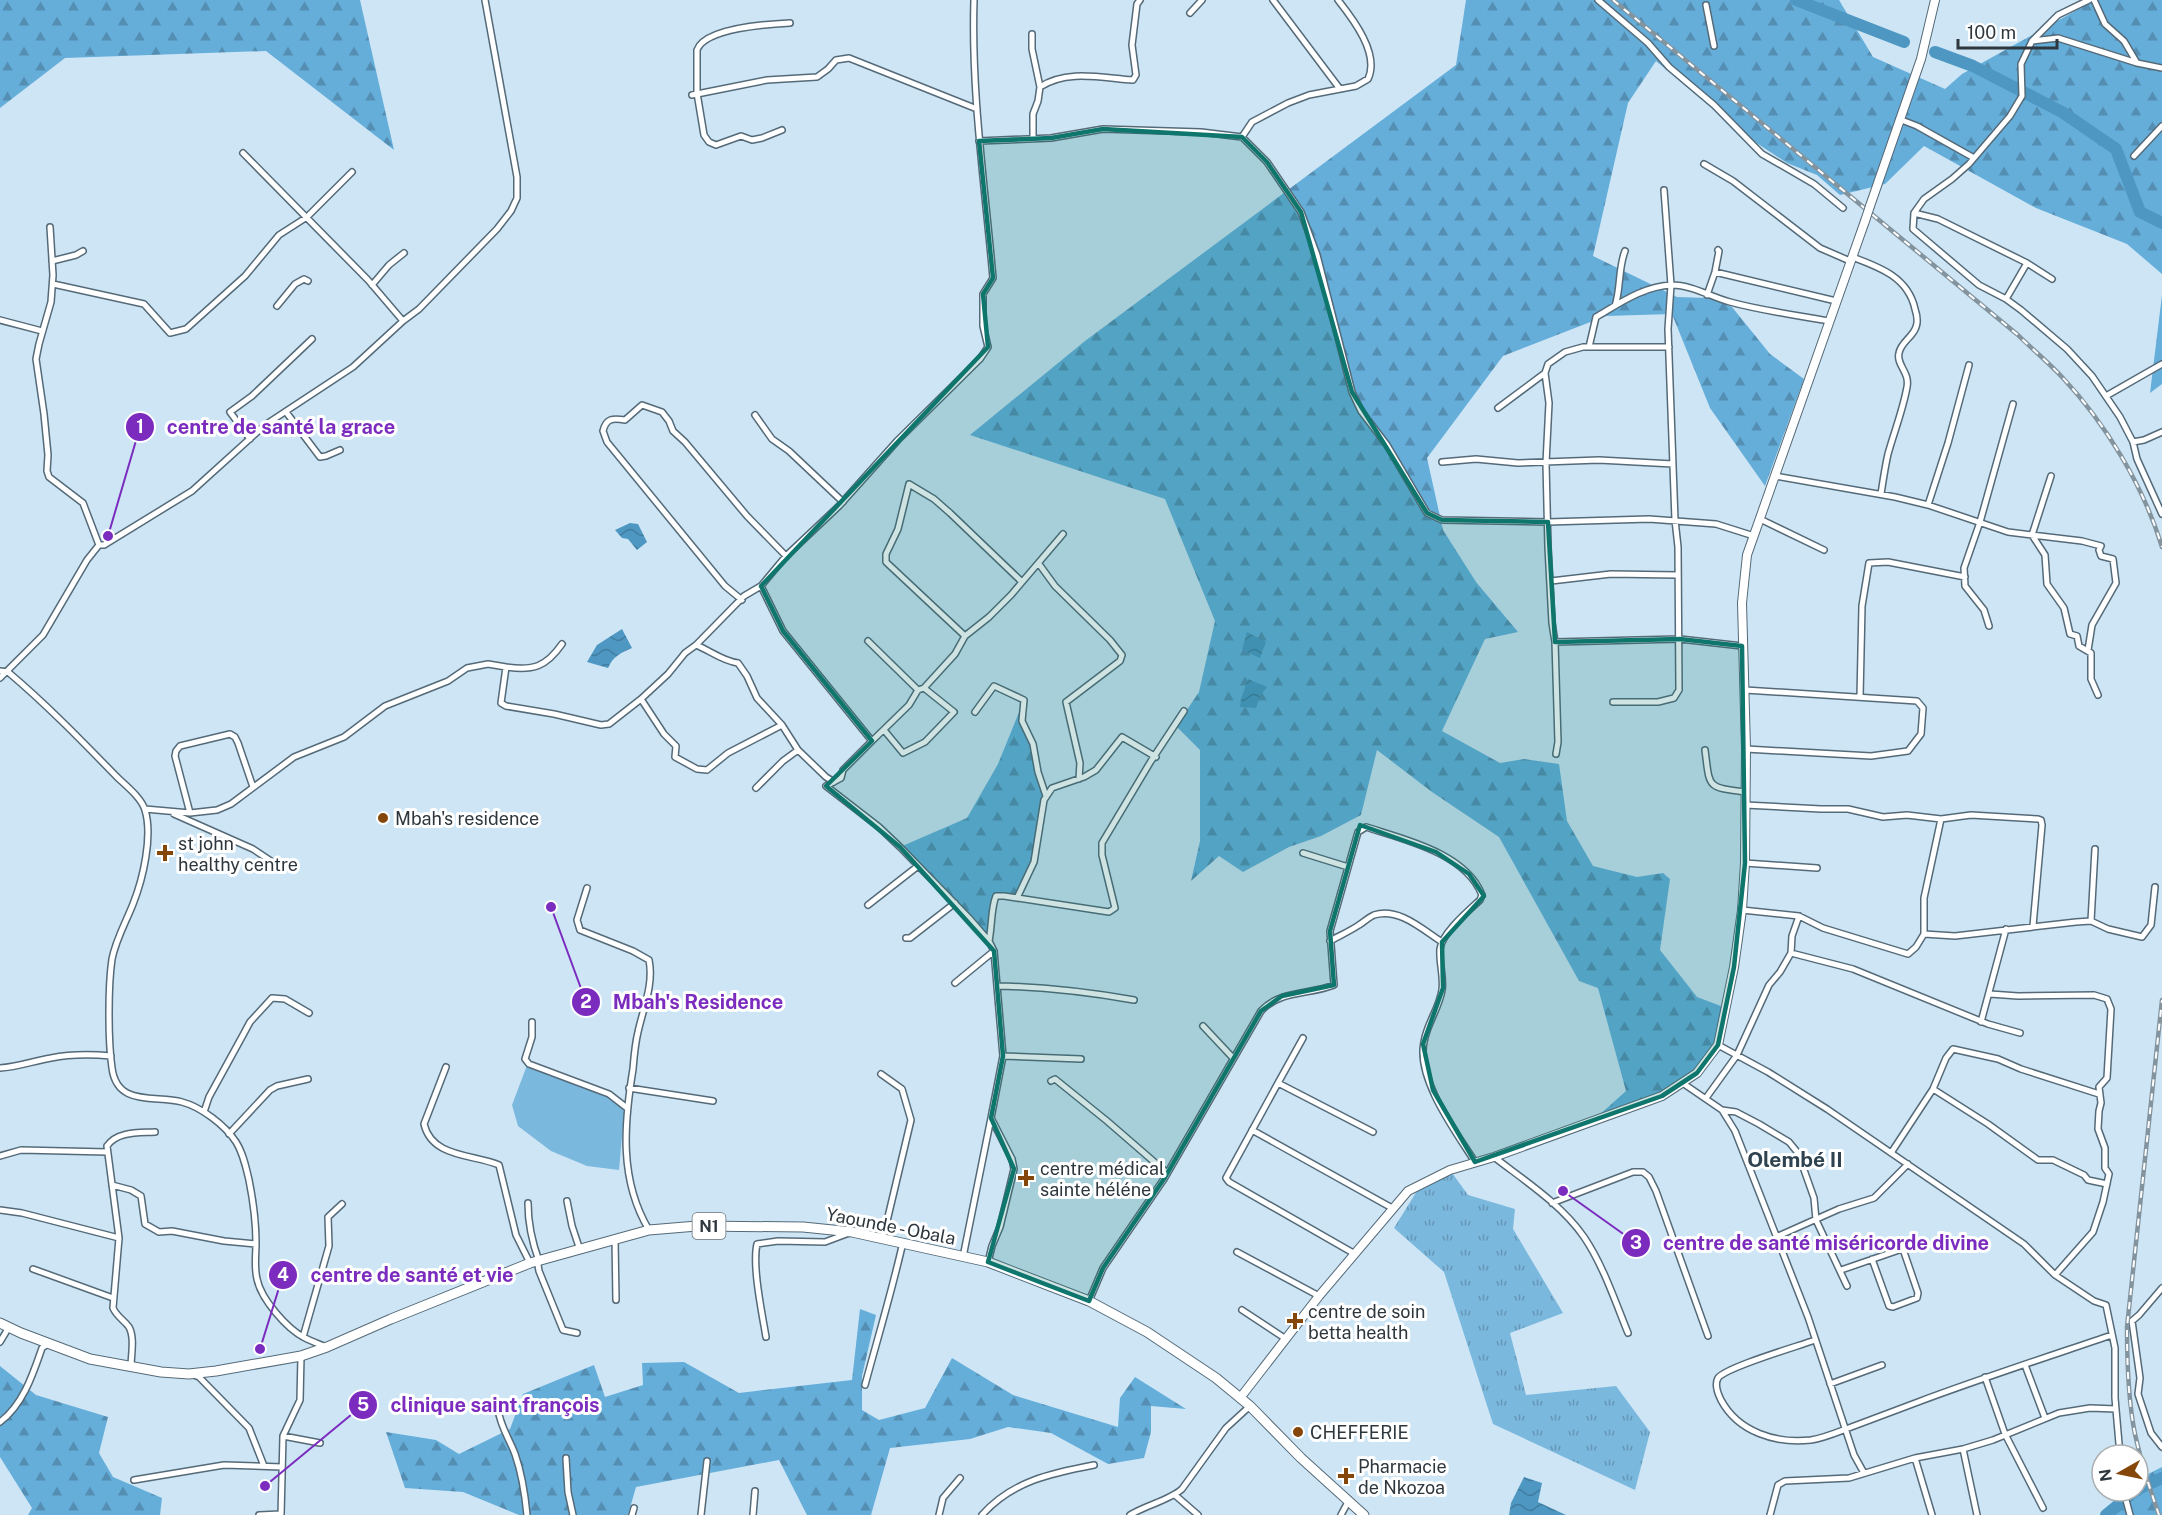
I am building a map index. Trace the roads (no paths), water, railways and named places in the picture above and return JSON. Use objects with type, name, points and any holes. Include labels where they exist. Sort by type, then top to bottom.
[{"type":"highway","name":"Yaounde - Obala","points":[[4,1325],[90,1359],[189,1374],[301,1356],[535,1262],[649,1230],[707,1226],[803,1227],[852,1232],[988,1262],[1089,1301],[1180,1352],[1240,1398],[1364,1515]]},
{"type":"street","points":[[0,678],[43,635],[82,568],[99,545],[135,527],[192,491],[250,439],[353,367],[432,297],[497,229],[511,211],[517,198],[517,177],[485,0]]},
{"type":"street","points":[[506,667],[501,703],[506,706],[601,725],[609,724],[668,674],[685,652],[696,645],[744,596],[761,586],[786,556],[843,502],[874,465],[973,366],[988,347],[983,326],[983,294],[993,278],[979,141],[974,0]]},
{"type":"street","points":[[1040,87],[1059,78],[1100,76],[1133,80],[1136,75],[1132,45],[1137,4],[1140,0]]},
{"type":"street","points":[[1190,13],[1202,0]]},
{"type":"street","points":[[1273,0],[1340,89]]},
{"type":"street","points":[[1242,137],[1252,122],[1288,103],[1309,95],[1356,86],[1368,80],[1371,66],[1365,44],[1357,26],[1338,0]]},
{"type":"street","points":[[1598,0],[1648,43],[1669,67],[1714,105],[1762,154],[1814,184],[1843,208]]},
{"type":"street","points":[[1240,1398],[1319,1296],[1407,1191],[1450,1170],[1494,1157],[1662,1096],[1684,1084],[1697,1073],[1718,1045],[1734,967],[1742,910],[1745,863],[1746,749],[1742,646],[1744,575],[1754,536],[1921,58],[1935,0]]},
{"type":"street","points":[[2089,0],[2058,15],[2032,41],[2021,64],[2022,96],[2010,116],[1953,179],[1928,194],[1914,213],[1913,229],[1979,285],[2006,299],[2067,349],[2092,376],[2120,417],[2133,442],[2137,459],[2162,511]]},
{"type":"street","points":[[2094,0],[2105,24],[2124,41],[2137,63]]},
{"type":"street","points":[[1706,5],[1714,46]]},
{"type":"street","points":[[782,130],[768,137],[752,140],[741,136],[716,145],[709,142],[704,135],[695,94],[697,50],[699,45],[705,41],[744,27],[790,23]]},
{"type":"street","points":[[1032,34],[1032,49],[1040,87],[1033,114],[1033,138]]},
{"type":"street","points":[[2032,41],[2058,38],[2137,63],[2162,68]]},
{"type":"street","points":[[695,94],[767,80],[817,77],[836,60],[849,58],[977,109]]},
{"type":"street","points":[[1899,119],[1917,126],[1974,158]]},
{"type":"street","points":[[2134,156],[2162,126]]},
{"type":"street","points":[[979,141],[1051,138],[1103,129],[1202,132],[1242,137],[1267,162],[1301,212],[1317,255],[1352,392],[1361,411],[1387,445],[1427,513],[1442,520],[1548,522],[1624,518],[1675,520],[1716,524],[1754,536]]},
{"type":"street","points":[[243,153],[372,285],[403,321]]},
{"type":"street","points":[[1704,164],[1732,181],[1820,248],[1881,267],[1907,288],[1914,302],[1917,316],[1916,328],[1900,347],[1898,354],[1898,361],[1906,372],[1907,388],[1888,456],[1881,494]]},
{"type":"street","points":[[53,284],[144,304],[170,333],[186,329],[245,276],[279,235],[307,217],[352,172]]},
{"type":"street","points":[[1613,702],[1658,702],[1674,699],[1679,690],[1678,547],[1668,329],[1671,285],[1664,190]]},
{"type":"street","points":[[1914,213],[1938,219],[2027,263],[2052,279]]},
{"type":"street","points":[[50,227],[53,284],[50,311],[42,331],[36,360],[45,414],[47,471],[49,477],[83,503],[99,545]]},
{"type":"street","points":[[1707,295],[1715,272],[1718,250]]},
{"type":"street","points":[[52,261],[84,251]]},
{"type":"street","points":[[1615,306],[1619,293],[1621,261],[1625,251]]},
{"type":"street","points":[[372,285],[390,265],[404,254]]},
{"type":"street","points":[[2006,299],[2027,263]]},
{"type":"street","points":[[1715,272],[1836,301]]},
{"type":"street","points":[[277,306],[295,284],[304,279],[308,281]]},
{"type":"street","points":[[1589,347],[1596,317],[1635,294],[1671,285],[1684,286],[1707,295],[1778,314],[1830,321]]},
{"type":"street","points":[[0,320],[42,331]]},
{"type":"street","points":[[250,439],[230,412],[252,396],[312,339]]},
{"type":"street","points":[[1556,754],[1558,742],[1555,642],[1552,623],[1546,463],[1549,403],[1545,373],[1548,364],[1565,352],[1583,347],[1669,347]]},
{"type":"street","points":[[2106,396],[2162,364]]},
{"type":"street","points":[[1928,506],[1969,365]]},
{"type":"street","points":[[1498,408],[1545,373]]},
{"type":"street","points":[[1989,626],[1983,610],[1967,590],[1964,568],[1980,522],[2013,404]]},
{"type":"street","points":[[742,600],[725,586],[607,442],[603,431],[608,421],[614,418],[625,420],[642,405],[662,412],[673,431],[685,442],[747,516],[786,556]]},
{"type":"street","points":[[286,412],[320,457],[340,450]]},
{"type":"street","points":[[755,415],[772,438],[843,502]]},
{"type":"street","points":[[2133,442],[2162,432]]},
{"type":"street","points":[[1442,462],[1476,459],[1518,464],[1599,460],[1673,464]]},
{"type":"street","points":[[1775,476],[1881,494],[1928,506],[2008,532],[2101,546],[2098,550],[2101,556],[2113,559],[2116,583],[2092,625],[2088,650],[2091,657],[2091,679],[2098,695]]},
{"type":"street","points":[[2032,535],[2051,476]]},
{"type":"street","points":[[965,636],[886,562],[886,554],[898,529],[909,484],[942,506],[1021,581]]},
{"type":"street","points":[[1760,519],[1824,550]]},
{"type":"street","points":[[963,1257],[1003,1056],[994,951],[989,941],[955,903],[879,827],[826,786],[840,778],[843,770],[909,705],[921,689],[955,654],[965,636],[1011,595],[1063,534]]},
{"type":"street","points":[[2032,535],[2045,555],[2048,584],[2064,608],[2070,633],[2077,636],[2079,646],[2088,650]]},
{"type":"street","points":[[1860,697],[1862,606],[1869,563],[1888,562],[1965,577]]},
{"type":"street","points":[[1039,564],[1055,586],[1110,640],[1122,655],[1120,661],[1066,702],[1080,763],[1079,779]]},
{"type":"street","points":[[1551,580],[1611,574],[1677,575]]},
{"type":"street","points":[[761,586],[783,631],[872,741]]},
{"type":"street","points":[[1555,642],[1680,639],[1742,646]]},
{"type":"street","points":[[868,641],[921,689],[954,712],[925,742],[903,753],[884,730]]},
{"type":"street","points":[[144,809],[190,813],[217,810],[231,804],[294,757],[344,737],[385,706],[448,681],[467,668],[488,664],[525,669],[535,668],[554,656],[562,644]]},
{"type":"street","points":[[696,645],[715,653],[724,661],[738,663],[757,698],[782,725],[798,750],[834,782]]},
{"type":"street","points":[[0,671],[8,672],[103,763],[144,809],[148,836],[143,867],[134,903],[119,934],[112,959],[111,1068],[115,1080],[123,1090],[136,1098],[183,1102],[204,1112],[236,1142],[247,1174],[256,1244],[254,1262],[257,1282],[279,1317],[303,1337],[327,1347]]},
{"type":"street","points":[[975,712],[994,686],[1024,700],[1022,721],[1033,744],[1038,772],[1046,796]]},
{"type":"street","points":[[1745,690],[1917,701],[1923,708],[1922,728],[1911,750],[1871,756],[1746,749]]},
{"type":"street","points":[[641,699],[664,734],[676,746],[675,757],[697,769],[707,770],[728,753],[782,725]]},
{"type":"street","points":[[989,941],[993,917],[992,905],[996,896],[1109,912],[1115,908],[1102,855],[1102,843],[1184,711]]},
{"type":"street","points":[[190,813],[175,756],[180,746],[230,734],[235,737],[253,788]]},
{"type":"street","points":[[1017,898],[1034,862],[1046,796],[1052,788],[1079,779],[1095,770],[1122,737],[1156,757]]},
{"type":"street","points":[[756,788],[783,761],[798,750]]},
{"type":"street","points":[[1705,750],[1709,780],[1712,785],[1717,788],[1745,792]]},
{"type":"street","points":[[1745,805],[1848,809],[1876,816],[1907,815],[1941,819],[1971,815],[2041,820],[2033,926]]},
{"type":"street","points":[[169,812],[253,849],[277,865]]},
{"type":"street","points":[[1742,910],[1799,916],[1823,928],[1908,954],[1916,947],[1924,934],[1922,918],[1924,898],[1941,819]]},
{"type":"street","points":[[1089,1301],[1103,1268],[1167,1173],[1261,1011],[1268,1003],[1282,996],[1334,985],[1330,941],[1333,915],[1358,832],[1366,827],[1418,843],[1436,852],[1468,874],[1482,895],[1442,942],[1440,950],[1443,988],[1423,1044],[1425,1068],[1443,1110],[1475,1162]]},
{"type":"street","points":[[2091,921],[2095,849]]},
{"type":"street","points":[[1303,853],[1348,867]]},
{"type":"street","points":[[1745,863],[1817,868]]},
{"type":"street","points":[[868,905],[918,866]]},
{"type":"street","points":[[1924,934],[1955,936],[2091,921],[2108,929],[2142,937],[2151,925],[2155,887]]},
{"type":"street","points":[[587,888],[577,920],[580,930],[633,951],[649,960],[651,968],[637,1035],[627,1108],[626,1148],[631,1190],[649,1230]]},
{"type":"street","points":[[906,938],[910,938],[955,903]]},
{"type":"street","points":[[1330,941],[1361,924],[1372,915],[1394,914],[1442,942]]},
{"type":"street","points":[[1706,1098],[1737,1055],[1769,985],[1791,953],[1792,936],[1799,916]]},
{"type":"street","points":[[1982,1022],[2006,929]]},
{"type":"street","points":[[955,983],[994,951]]},
{"type":"street","points":[[1791,953],[1853,969],[1982,1022],[2020,1033]]},
{"type":"street","points":[[998,986],[1066,989],[1134,1000]]},
{"type":"street","points":[[1990,994],[2094,995],[2106,999],[2111,1009],[2107,1078],[2099,1087],[2102,1103],[2098,1129],[2105,1149],[2105,1168],[2109,1174],[2107,1184],[2093,1232],[2055,1275]]},
{"type":"street","points":[[204,1112],[209,1097],[250,1022],[272,998],[285,999],[309,1013]]},
{"type":"street","points":[[532,1022],[532,1037],[525,1059],[529,1064],[609,1094],[627,1108]]},
{"type":"street","points":[[1203,1026],[1233,1058]]},
{"type":"street","points":[[1303,1038],[1227,1175],[1227,1180],[1355,1254]]},
{"type":"street","points":[[1718,1045],[1827,1108],[1862,1135],[2024,1244],[2055,1275],[2094,1301],[2106,1305],[2116,1366],[2119,1443]]},
{"type":"street","points":[[1891,1153],[1934,1089],[1946,1058],[1951,1050],[1956,1048],[1998,1059],[2099,1094]]},
{"type":"street","points":[[0,1068],[14,1068],[49,1058],[86,1053],[111,1056]]},
{"type":"street","points":[[1003,1056],[1081,1059]]},
{"type":"street","points":[[446,1067],[424,1124],[426,1132],[430,1139],[455,1154],[498,1165],[516,1235],[535,1262],[563,1329],[577,1333]]},
{"type":"street","points":[[881,1074],[902,1089],[911,1120],[883,1238]]},
{"type":"street","points":[[229,1134],[270,1090],[277,1086],[308,1079]]},
{"type":"street","points":[[1051,1082],[1055,1079],[1167,1173]]},
{"type":"street","points":[[1278,1083],[1373,1132]]},
{"type":"street","points":[[1684,1084],[1722,1110],[1736,1131],[1815,1340],[1854,1455],[1864,1473]]},
{"type":"street","points":[[630,1088],[713,1101]]},
{"type":"street","points":[[1934,1089],[1988,1124],[2038,1161],[2053,1160],[2084,1175],[2088,1180],[2107,1184]]},
{"type":"street","points":[[1722,1110],[1736,1112],[1793,1146],[1802,1160],[1814,1198],[1816,1220],[1847,1286]]},
{"type":"street","points":[[988,1262],[1000,1227],[1014,1169],[1012,1159],[991,1118]]},
{"type":"street","points":[[1252,1130],[1392,1208]]},
{"type":"street","points":[[131,1367],[131,1332],[128,1325],[116,1316],[113,1308],[119,1238],[107,1146],[111,1140],[123,1135],[155,1132]]},
{"type":"street","points":[[0,1156],[21,1150],[107,1152]]},
{"type":"street","points":[[1494,1157],[1552,1203],[1583,1235],[1596,1257],[1629,1333]]},
{"type":"street","points":[[1776,1237],[1852,1204],[1874,1198],[1908,1164]]},
{"type":"street","points":[[1552,1203],[1633,1172],[1643,1172],[1649,1177],[1708,1336]]},
{"type":"street","points":[[112,1185],[131,1190],[141,1196],[146,1224],[159,1232],[172,1231],[224,1241],[256,1244]]},
{"type":"street","points":[[567,1202],[580,1250]]},
{"type":"street","points":[[528,1203],[535,1262]]},
{"type":"street","points":[[303,1337],[329,1246],[328,1217],[342,1204]]},
{"type":"street","points":[[0,1210],[22,1213],[119,1238]]},
{"type":"street","points":[[766,1337],[758,1277],[756,1251],[758,1244],[778,1241],[825,1242],[852,1232]]},
{"type":"street","points":[[615,1239],[616,1300]]},
{"type":"street","points":[[865,1385],[893,1288],[903,1242]]},
{"type":"street","points":[[1841,1270],[1872,1259],[1902,1249],[1918,1293],[1917,1298],[1893,1307],[1889,1306],[1872,1259]]},
{"type":"street","points":[[1237,1252],[1319,1296]]},
{"type":"street","points":[[33,1269],[113,1298]]},
{"type":"street","points":[[2161,1445],[2151,1433],[2138,1394],[2140,1378],[2132,1321],[2162,1288]]},
{"type":"street","points":[[1242,1311],[1286,1339]]},
{"type":"street","points":[[0,1342],[4,1325]]},
{"type":"street","points":[[1815,1340],[1718,1378],[1716,1389],[1727,1411],[1734,1419],[1749,1430],[1763,1436],[1812,1440],[1985,1377],[2112,1335]]},
{"type":"street","points":[[0,1422],[15,1407],[36,1368],[42,1348],[48,1344]]},
{"type":"street","points":[[259,1515],[281,1514],[283,1436],[300,1400],[301,1356]]},
{"type":"street","points":[[1830,1384],[1882,1365]]},
{"type":"street","points":[[2025,1365],[2045,1418]]},
{"type":"street","points":[[189,1374],[199,1377],[249,1428],[264,1466]]},
{"type":"street","points":[[1985,1377],[2005,1434],[2043,1508]]},
{"type":"street","points":[[1130,1515],[1153,1502],[1175,1495],[1182,1489],[1226,1428],[1250,1406]]},
{"type":"street","points":[[1770,1515],[1778,1485],[1785,1482],[1849,1478],[1915,1458],[1963,1449],[2045,1418],[2071,1411],[2091,1408],[2116,1409]]},
{"type":"street","points":[[498,1409],[500,1422],[514,1452],[525,1488],[527,1515]]},
{"type":"street","points":[[283,1436],[320,1443]]},
{"type":"street","points":[[1963,1449],[1977,1515]]},
{"type":"street","points":[[566,1458],[568,1492],[573,1515]]},
{"type":"street","points":[[1915,1458],[1932,1515]]},
{"type":"street","points":[[701,1515],[707,1461]]},
{"type":"street","points":[[982,1515],[1016,1486],[1037,1477],[1094,1465]]},
{"type":"street","points":[[134,1480],[224,1466],[282,1467]]},
{"type":"street","points":[[939,1515],[943,1498],[960,1478]]},
{"type":"street","points":[[753,1515],[755,1491]]},
{"type":"street","points":[[1175,1495],[1198,1515]]},
{"type":"street","points":[[1341,1515],[1348,1502]]},
{"type":"water","points":[[630,523],[638,524],[647,542],[637,550],[628,539],[622,538],[615,530]]},
{"type":"water","points":[[622,629],[632,648],[615,658],[608,668],[587,662],[597,645]]},
{"type":"water","points":[[1247,632],[1266,642],[1260,658],[1242,650]]},
{"type":"water","points":[[1248,679],[1267,687],[1260,696],[1256,708],[1240,707]]},
{"type":"water","points":[[1524,1477],[1542,1483],[1538,1502],[1566,1515],[1509,1515],[1511,1503]]},
{"type":"waterway","points":[[1796,0],[1904,42]]},
{"type":"waterway","points":[[1935,52],[1973,66],[2062,112],[2116,149],[2140,212],[2162,223]]},
{"type":"waterway","points":[[2150,1484],[2162,1478]]},
{"type":"waterway","points":[[2106,1515],[2120,1503]]},
{"type":"railway","points":[[1613,0],[2018,335],[2057,371],[2094,415],[2121,456],[2145,501],[2162,547]]},
{"type":"railway","points":[[2159,1515],[2137,1444],[2133,1421],[2128,1381],[2127,1327],[2162,1000]]},
{"type":"place","name":"centre de santé la grace","points":[[108,536]]},
{"type":"place","name":"Mbah's residence","points":[[383,818]]},
{"type":"place","name":"st john healthy centre","points":[[165,853]]},
{"type":"place","name":"Mbah's Residence","points":[[551,907]]},
{"type":"place","name":"centre médical sainte héléne","points":[[1026,1178]]},
{"type":"place","name":"centre de santé miséricorde divine","points":[[1563,1191]]},
{"type":"place","name":"centre de soin betta health","points":[[1295,1321]]},
{"type":"place","name":"centre de santé et vie","points":[[260,1349]]},
{"type":"place","name":"CHEFFERIE","points":[[1298,1432]]},
{"type":"place","name":"Pharmacie de Nkozoa","points":[[1346,1476]]},
{"type":"place","name":"clinique saint françois","points":[[265,1486]]},
{"type":"district","name":"Olembé II","points":[[1795,1159]]}]
